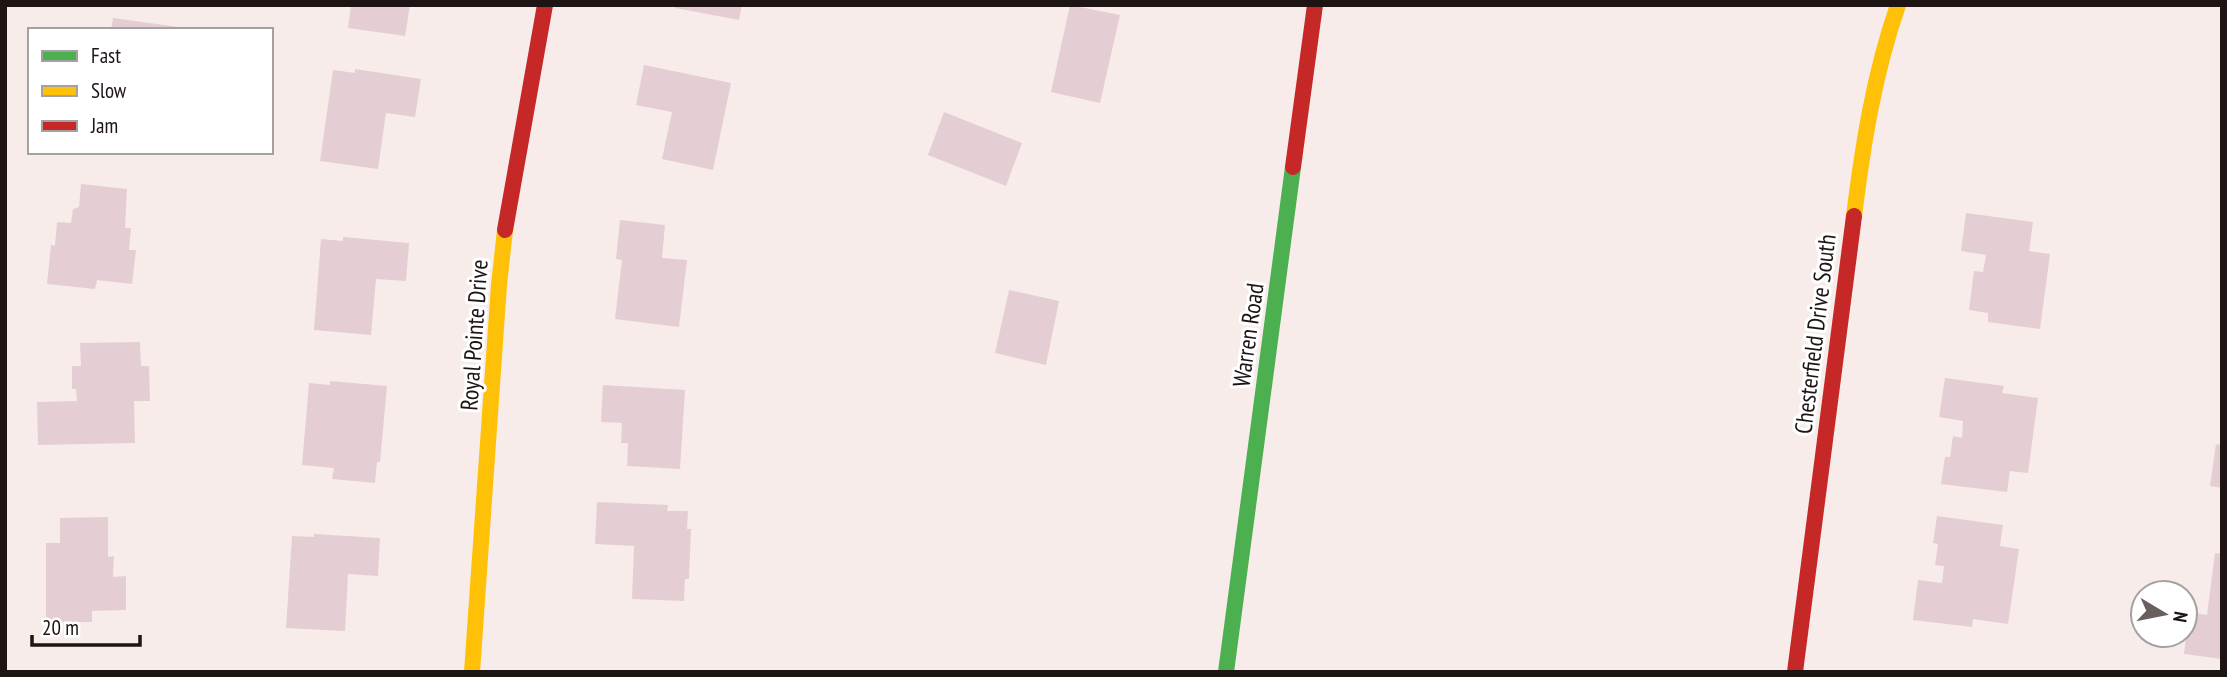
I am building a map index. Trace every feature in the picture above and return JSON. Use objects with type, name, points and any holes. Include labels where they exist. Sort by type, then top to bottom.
[{"type":"street","name":"Royal Pointe Drive","points":[[472,672],[499,285],[508,205],[545,5]]},
{"type":"street","name":"Warren Road","points":[[1226,672],[1315,5]]},
{"type":"street","name":"Chesterfield Drive South","points":[[1795,672],[1865,130],[1883,49],[1898,5]]},
{"type":"building","points":[[351,5],[410,5],[405,36],[348,28]]},
{"type":"building","points":[[676,5],[742,5],[739,20],[675,8]]},
{"type":"building","points":[[1070,5],[1120,15],[1100,103],[1051,92]]},
{"type":"building","points":[[113,18],[179,27],[179,28],[111,28]]},
{"type":"building","points":[[644,65],[731,83],[713,170],[662,159],[672,112],[636,105]]},
{"type":"building","points":[[355,69],[421,79],[415,117],[386,113],[378,169],[320,161],[333,70],[355,73]]},
{"type":"building","points":[[944,112],[1022,143],[1006,186],[928,155]]},
{"type":"building","points":[[81,184],[127,189],[125,228],[131,228],[129,250],[136,250],[132,284],[97,280],[95,289],[47,284],[51,245],[55,246],[57,222],[71,223],[73,209],[79,207]]},
{"type":"building","points":[[1966,213],[2033,222],[2029,251],[2050,254],[2040,329],[1988,322],[1988,313],[1969,310],[1974,271],[1983,272],[1986,255],[1961,251]]},
{"type":"building","points":[[620,220],[665,225],[662,258],[687,260],[679,327],[615,319],[622,260],[616,259]]},
{"type":"building","points":[[343,237],[409,243],[406,281],[376,279],[371,335],[314,330],[321,239],[343,241]]},
{"type":"building","points":[[1009,290],[1059,301],[1046,365],[995,353]]},
{"type":"building","points":[[140,342],[141,366],[149,366],[150,401],[134,401],[135,443],[38,445],[37,402],[77,401],[76,389],[72,389],[72,366],[81,366],[80,343]]},
{"type":"building","points":[[1945,378],[2004,386],[2002,393],[2038,398],[2028,473],[2010,471],[2007,492],[1941,484],[1945,457],[1950,457],[1953,436],[1962,438],[1963,421],[1939,417]]},
{"type":"building","points":[[330,381],[387,386],[380,462],[377,462],[375,483],[332,479],[334,468],[302,465],[309,383],[330,385]]},
{"type":"building","points":[[603,385],[685,390],[680,469],[627,466],[628,443],[621,443],[622,423],[601,422]]},
{"type":"building","points":[[2216,444],[2222,445],[2222,488],[2210,486]]},
{"type":"building","points":[[597,502],[668,505],[667,511],[688,511],[687,529],[691,529],[689,579],[685,579],[684,601],[632,599],[634,546],[595,544]]},
{"type":"building","points":[[1937,516],[2003,525],[2000,546],[2019,549],[2008,624],[1973,619],[1972,627],[1913,620],[1918,580],[1942,583],[1944,566],[1935,565],[1938,544],[1933,543]]},
{"type":"building","points":[[108,517],[108,557],[114,556],[113,577],[126,576],[126,610],[92,611],[92,622],[46,622],[46,543],[60,543],[60,518]]},
{"type":"building","points":[[314,534],[380,538],[378,576],[348,574],[345,631],[286,628],[292,536],[314,537]]},
{"type":"building","points":[[2215,553],[2222,554],[2222,659],[2184,654],[2185,649],[2199,649],[2199,614],[2207,615]]},
{"type":"traffic: fast","points":[[1226,672],[1293,167]]},
{"type":"traffic: slow","points":[[1854,216],[1870,109],[1898,5]]},
{"type":"traffic: slow","points":[[472,672],[505,230]]},
{"type":"traffic: jam","points":[[505,230],[545,5]]},
{"type":"traffic: jam","points":[[1293,167],[1315,5]]},
{"type":"traffic: jam","points":[[1795,672],[1854,216]]}]
